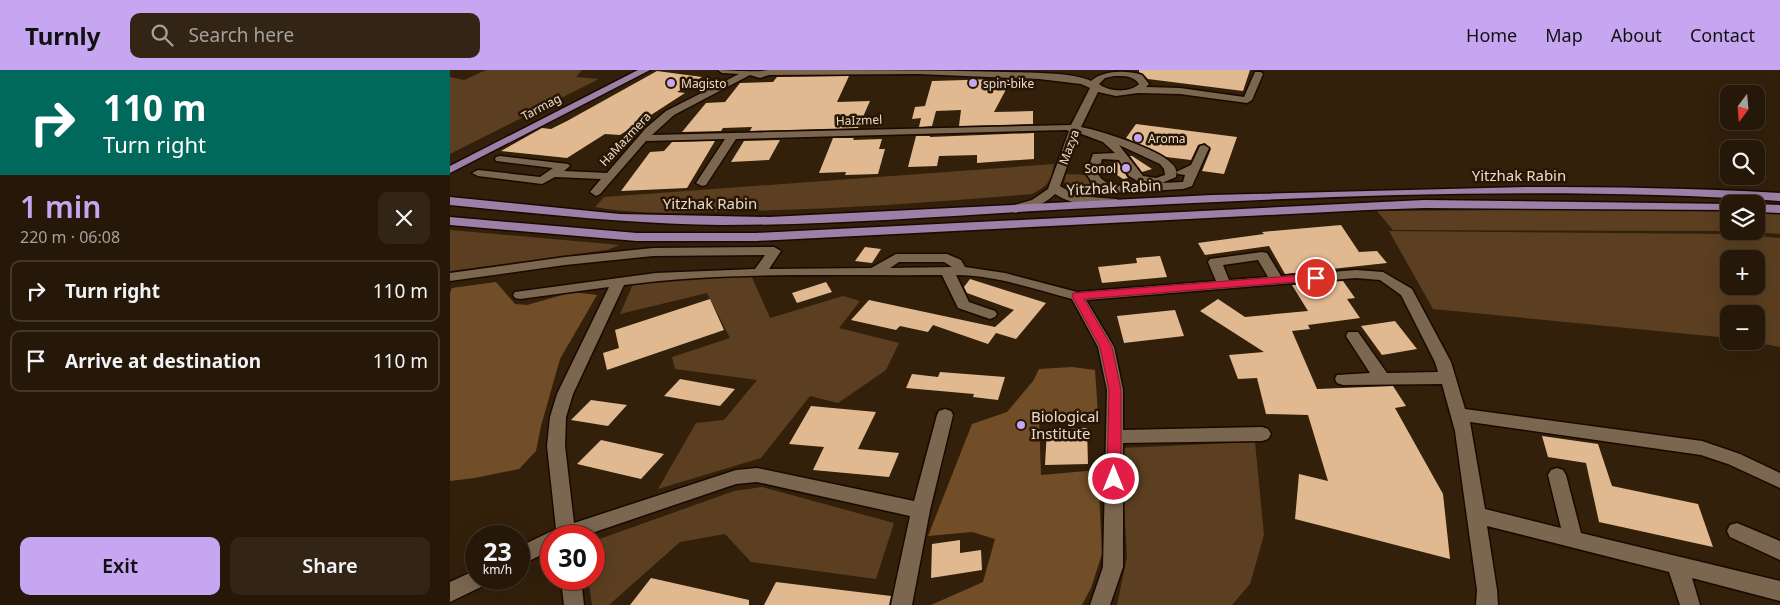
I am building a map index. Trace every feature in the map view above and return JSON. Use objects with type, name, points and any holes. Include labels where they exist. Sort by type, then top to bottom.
[{"type":"main road","name":"Tarmag","points":[[450,167],[626,70]]},
{"type":"main road","name":"Tarmag","points":[[450,167],[645,70]]},
{"type":"main road","name":"Yitzhak Rabin","points":[[450,201],[569,214],[678,220],[840,218],[1368,193],[1664,191],[1780,197]]},
{"type":"main road","points":[[450,194],[484,205]]},
{"type":"main road","name":"Yitzhak Rabin","points":[[450,221],[637,237],[706,237],[820,234],[1376,205],[1720,206]]},
{"type":"main road","points":[[1765,208],[1780,209]]},
{"type":"street","points":[[723,70],[748,71],[756,75],[775,72],[892,71],[1062,77],[1095,85],[1116,93]]},
{"type":"street","points":[[723,70],[733,75],[731,82]]},
{"type":"street","points":[[1072,70],[1143,75],[1180,91]]},
{"type":"street","name":"HaMazmera","points":[[596,192],[650,130],[670,113],[731,82],[748,71]]},
{"type":"street","points":[[1095,85],[1098,78],[1108,74]]},
{"type":"street","points":[[1086,107],[1096,98],[1138,90],[1180,91],[1247,100],[1258,74]]},
{"type":"street","points":[[1138,90],[1144,84],[1143,75]]},
{"type":"street","name":"Mazya","points":[[1054,187],[1075,128],[1095,85]]},
{"type":"street","points":[[1075,128],[1105,139],[1112,144],[1132,174],[1145,181],[1163,180],[1170,177],[1172,172]]},
{"type":"street","points":[[1075,128],[1098,132],[1122,141],[1164,162],[1172,172]]},
{"type":"street","name":"HaIzmel","points":[[644,138],[1075,128]]},
{"type":"street","points":[[702,183],[732,136]]},
{"type":"street","points":[[1122,157],[1097,156],[1092,174],[1095,180],[1104,187],[1112,189],[1184,186],[1188,184],[1192,171],[1196,167],[1204,148]]},
{"type":"street","points":[[478,173],[542,181],[564,166],[500,159]]},
{"type":"street","points":[[1172,172],[1192,171]]},
{"type":"street","points":[[552,174],[609,176]]},
{"type":"street","points":[[1014,209],[1040,201],[1050,194],[1054,187],[1071,198],[1127,203]]},
{"type":"street","points":[[450,278],[565,261],[653,252],[774,251],[759,273]]},
{"type":"street","points":[[1224,284],[1215,262],[1262,256],[1277,281]]},
{"type":"street","points":[[954,271],[963,305],[990,314]]},
{"type":"street","points":[[520,295],[666,276],[759,273],[954,271],[1004,277],[1077,296],[1370,274],[1383,276],[1407,292],[1443,362],[1464,431],[1487,590],[1487,605]]},
{"type":"street","points":[[560,525],[556,446],[558,417],[565,394],[619,281]]},
{"type":"street","points":[[1077,296],[1106,347],[1115,390],[1113,567],[1100,605]]},
{"type":"street","points":[[1353,336],[1382,378]]},
{"type":"street","points":[[1343,379],[1448,378]]},
{"type":"street","points":[[901,605],[920,510],[945,414]]},
{"type":"street","points":[[1459,414],[1702,448],[1734,459],[1780,481]]},
{"type":"street","points":[[1114,437],[1262,434]]},
{"type":"street","points":[[594,525],[736,477],[758,475],[920,510]]},
{"type":"street","points":[[1557,476],[1573,538]]},
{"type":"street","points":[[1476,515],[1780,591]]},
{"type":"street","points":[[1737,531],[1780,551]]},
{"type":"street","points":[[1678,564],[1690,605]]},
{"type":"street","points":[[450,592],[465,584]]},
{"type":"street","points":[[572,590],[574,605]]},
{"type":"shaded area","points":[[486,70],[582,70],[576,77],[599,79],[450,154],[450,77],[464,80]]},
{"type":"shaded area","points":[[1054,164],[1048,183],[1032,194],[888,205],[687,213],[631,212],[595,207],[604,197]]},
{"type":"shaded area","points":[[1066,174],[1087,175],[1090,185],[1107,194],[1084,195],[1073,192],[1064,184]]},
{"type":"shaded area","points":[[1720,210],[1720,231],[1393,230],[1377,211]]},
{"type":"shaded area","points":[[1765,212],[1780,213],[1780,234],[1765,233]]},
{"type":"shaded area","points":[[450,230],[620,245],[607,250],[450,271]]},
{"type":"shaded area","points":[[1389,231],[1720,234],[1720,240],[1765,240],[1765,237],[1780,238],[1780,347],[1765,344],[1765,305],[1720,305],[1720,337],[1433,309]]},
{"type":"shaded area","points":[[751,275],[770,318],[843,296],[860,301],[839,328],[899,343],[886,370],[838,403],[810,396],[761,458],[658,489],[696,423],[724,420],[757,380],[675,369],[672,357],[730,338],[707,293],[620,314],[634,282]]},
{"type":"shaded area","points":[[496,282],[515,304],[527,305],[573,292],[597,295],[560,359],[536,451],[519,469],[450,481],[450,293],[452,288]]},
{"type":"shaded area","points":[[1072,367],[1095,370],[1098,414],[1039,420],[1041,475],[1098,470],[1102,554],[1091,588],[1082,605],[931,605],[983,582],[995,539],[972,532],[928,536],[972,424],[1007,412],[1033,381],[1039,369]]},
{"type":"shaded area","points":[[1255,442],[1264,535],[1250,584],[1232,605],[1117,605],[1127,557],[1121,448]]},
{"type":"shaded area","points":[[762,487],[894,523],[876,579],[751,562],[725,534],[680,542],[609,605],[592,605],[590,590],[605,590],[605,537],[734,491]]},
{"type":"building","points":[[1139,70],[1250,70],[1243,91],[1148,79]]},
{"type":"building","points":[[657,71],[702,77],[677,92],[685,93],[620,135],[605,134],[567,158],[501,151],[542,128],[551,129],[567,121]]},
{"type":"building","points":[[849,76],[837,102],[870,101],[858,128],[750,131],[752,127],[723,128],[721,131],[682,132],[706,103],[725,102],[740,83],[773,82],[777,77]]},
{"type":"building","points":[[1011,80],[994,112],[1033,111],[1033,124],[959,126],[961,110],[936,111],[932,126],[919,127],[921,118],[912,119],[915,107],[925,106],[932,81]]},
{"type":"building","points":[[1136,124],[1237,137],[1224,174],[1202,171],[1211,149],[1205,143],[1198,145],[1191,160],[1166,157],[1126,138]]},
{"type":"building","points":[[1034,133],[1034,159],[977,163],[977,155],[939,156],[937,166],[908,167],[916,136]]},
{"type":"building","points":[[833,138],[854,138],[853,140],[882,139],[879,149],[885,149],[878,174],[845,175],[846,172],[819,173]]},
{"type":"building","points":[[780,140],[769,160],[731,162],[744,141]]},
{"type":"building","points":[[715,141],[687,188],[621,191],[650,152],[664,151],[672,142]]},
{"type":"building","points":[[1130,156],[1132,156],[1152,169],[1142,172]]},
{"type":"building","points":[[1118,162],[1128,178],[1123,179],[1104,166]]},
{"type":"building","points":[[1341,225],[1359,252],[1377,251],[1387,263],[1285,274],[1269,246],[1205,255],[1198,243],[1264,234],[1262,232]]},
{"type":"building","points":[[865,247],[881,249],[872,263],[855,261]]},
{"type":"building","points":[[1160,256],[1167,277],[1102,283],[1098,267],[1137,263],[1136,258]]},
{"type":"building","points":[[970,279],[1046,303],[1016,339],[996,333],[988,344],[933,325],[928,332],[900,326],[896,330],[851,320],[869,300],[995,327],[1014,310],[967,293],[964,287]]},
{"type":"building","points":[[1343,281],[1355,298],[1347,299],[1360,318],[1308,325],[1310,329],[1292,331],[1317,389],[1393,386],[1406,406],[1395,408],[1443,494],[1450,559],[1295,519],[1299,474],[1328,481],[1308,415],[1266,414],[1257,378],[1238,379],[1229,355],[1264,352],[1200,311],[1218,299],[1245,317],[1308,311],[1292,285]]},
{"type":"building","points":[[826,282],[832,292],[797,303],[792,293]]},
{"type":"building","points":[[710,299],[724,330],[607,370],[603,353],[619,348],[615,330]]},
{"type":"building","points":[[1175,310],[1184,336],[1124,343],[1117,316]]},
{"type":"building","points":[[1395,321],[1417,349],[1382,355],[1361,326]]},
{"type":"building","points":[[940,372],[1005,377],[998,400],[973,397],[974,394],[906,388],[912,374],[938,377]]},
{"type":"building","points":[[680,379],[735,389],[720,406],[664,396]]},
{"type":"building","points":[[591,400],[627,405],[608,426],[571,420]]},
{"type":"building","points":[[811,406],[876,412],[858,449],[899,453],[889,477],[813,470],[824,447],[789,444]]},
{"type":"building","points":[[1087,428],[1088,464],[1045,465],[1047,430]]},
{"type":"building","points":[[1542,436],[1598,444],[1612,486],[1698,504],[1713,547],[1599,522],[1586,463],[1548,457]]},
{"type":"building","points":[[601,440],[664,454],[641,479],[577,464]]},
{"type":"building","points":[[960,540],[960,553],[981,550],[982,570],[931,578],[932,544]]},
{"type":"building","points":[[651,578],[749,600],[749,605],[630,605]]},
{"type":"building","points":[[776,582],[891,596],[889,605],[764,605]]},
{"type":"place","name":"Magisto","points":[[671,83]]},
{"type":"place","name":"spin-bike","points":[[973,83]]},
{"type":"place","name":"Aroma","points":[[1138,138]]},
{"type":"place","name":"Sonol","points":[[1126,168]]},
{"type":"place","name":"Biological Institute","points":[[1021,425]]},
{"type":"route","points":[[1114,479],[1115,390],[1106,347],[1077,296],[1316,278]]}]
